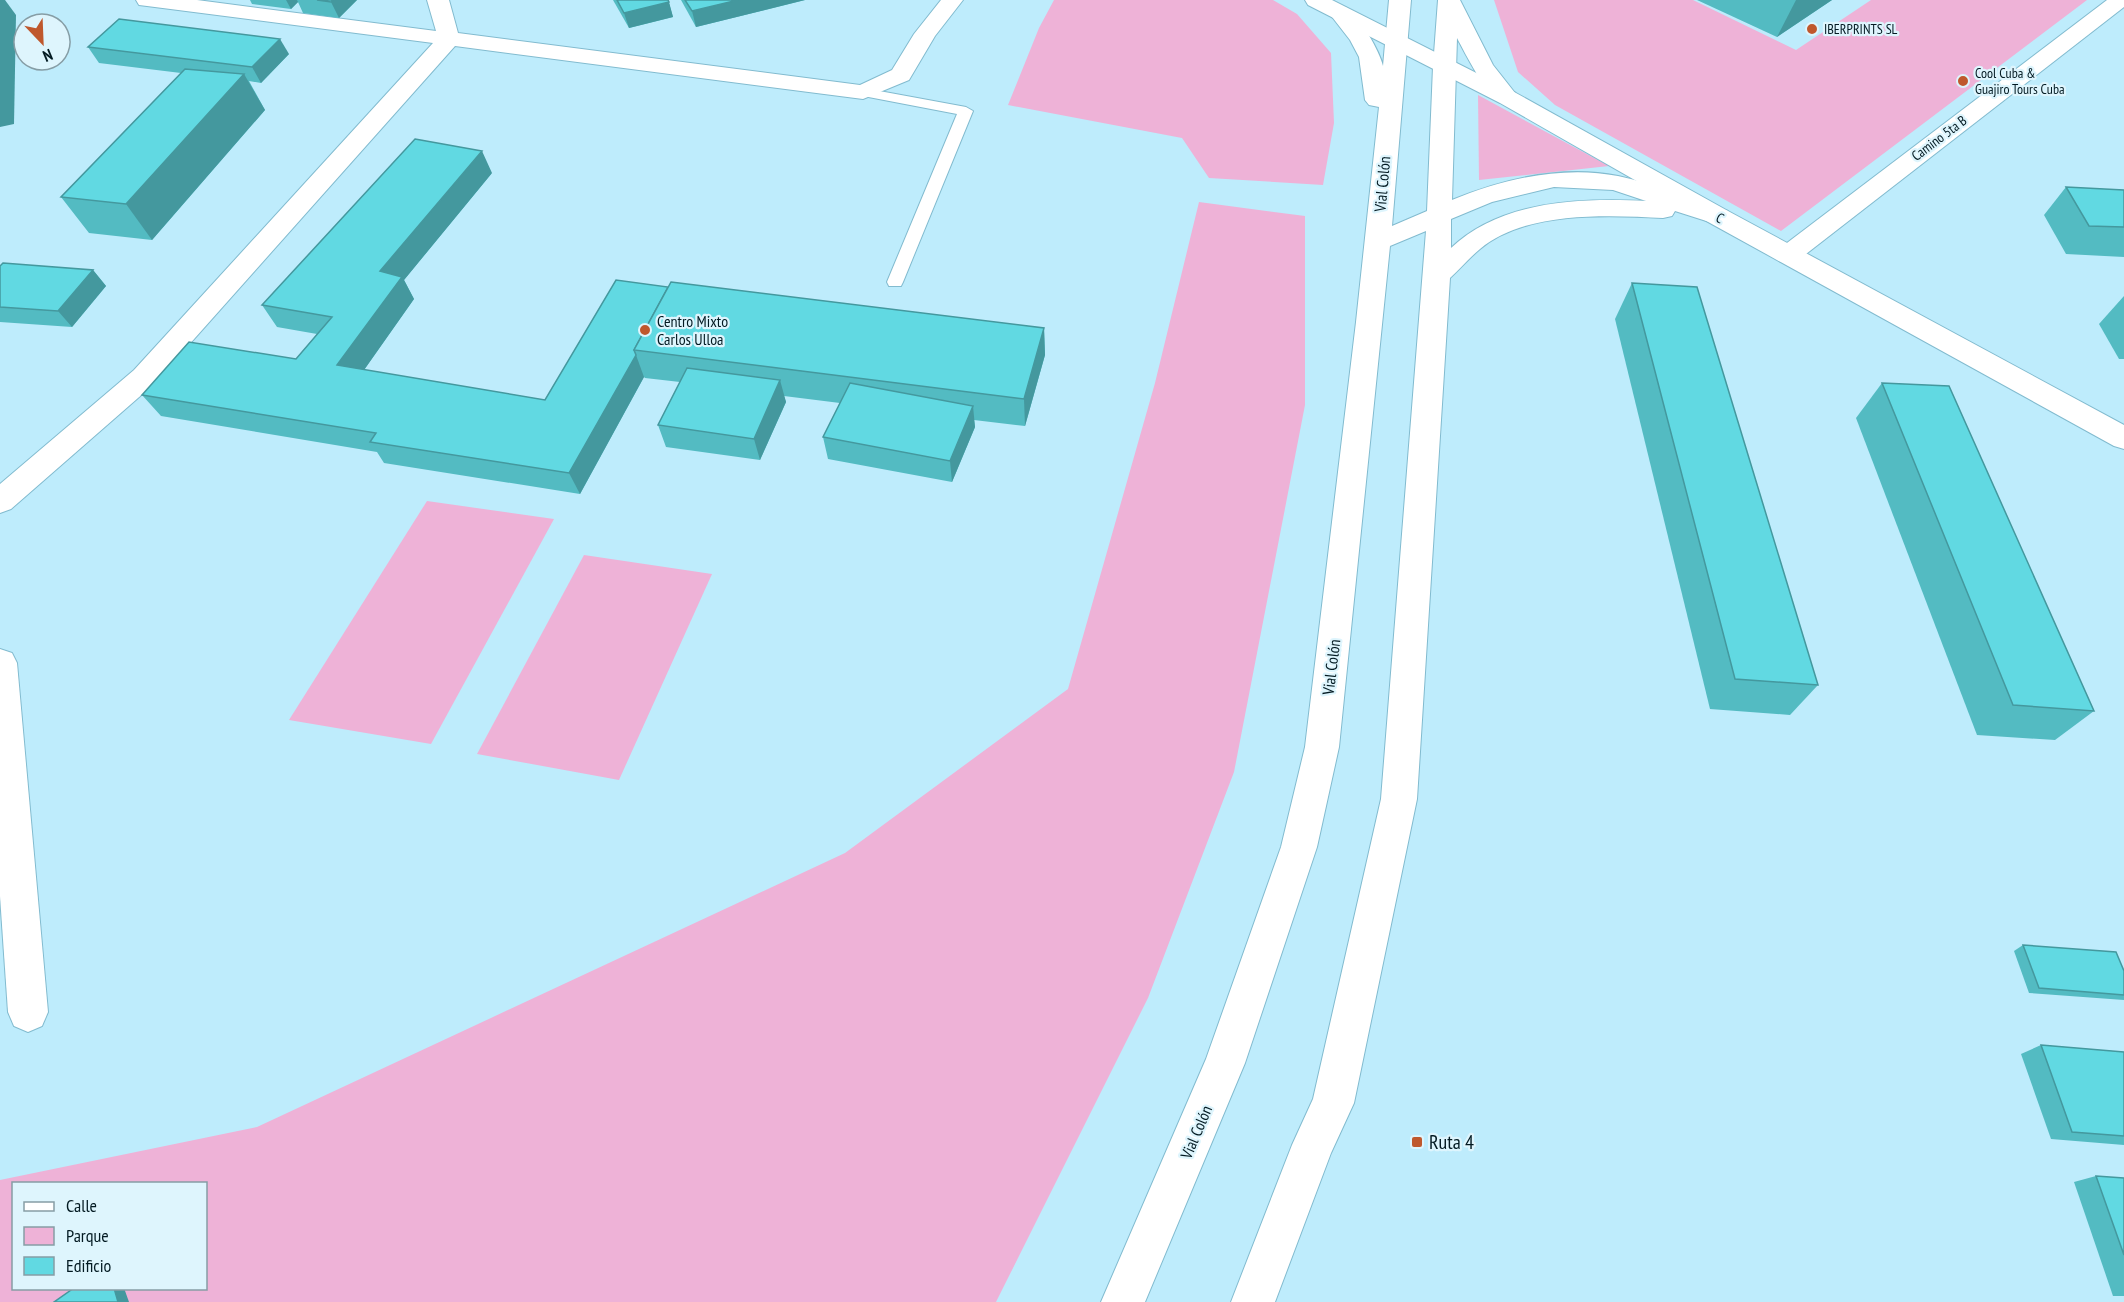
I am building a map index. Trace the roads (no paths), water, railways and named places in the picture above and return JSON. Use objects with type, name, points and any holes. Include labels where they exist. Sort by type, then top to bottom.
[{"type":"main road","points":[[147,0],[863,93],[901,75],[925,34],[952,0]]},
{"type":"main road","points":[[438,0],[450,39]]},
{"type":"main road","name":"C","points":[[1316,0],[1508,98],[1719,217],[2124,438]]},
{"type":"main road","name":"Vial Colón","points":[[1123,1302],[1225,1064],[1299,847],[1322,747],[1377,242],[1400,0]]},
{"type":"main road","name":"Camino 5ta B","points":[[1788,255],[2120,0]]},
{"type":"main road","points":[[1253,1302],[1313,1145],[1333,1103],[1399,799],[1437,276],[1444,67],[1449,1]]},
{"type":"main road","points":[[1449,1],[1483,67],[1508,98]]},
{"type":"main road","points":[[1340,13],[1360,38],[1370,57],[1385,153]]},
{"type":"main road","points":[[0,501],[144,377],[450,39]]},
{"type":"main road","points":[[1377,242],[1438,218],[1484,196],[1554,179],[1616,183],[1719,217]]},
{"type":"main road","points":[[1437,276],[1472,242],[1521,217],[1603,207],[1649,208],[1719,217]]},
{"type":"main road","points":[[0,663],[28,1012]]},
{"type":"lane","points":[[863,93],[966,111],[895,282]]},
{"type":"place","name":"IBERPRINTS SL","points":[[1812,29]]},
{"type":"place","name":"Cool Cuba & Guajiro Tours Cuba","points":[[1963,81]]},
{"type":"place","name":"Centro Mixto Carlos Ulloa","points":[[645,330]]},
{"type":"place","name":"Ruta 4","points":[[1417,1142]]}]
